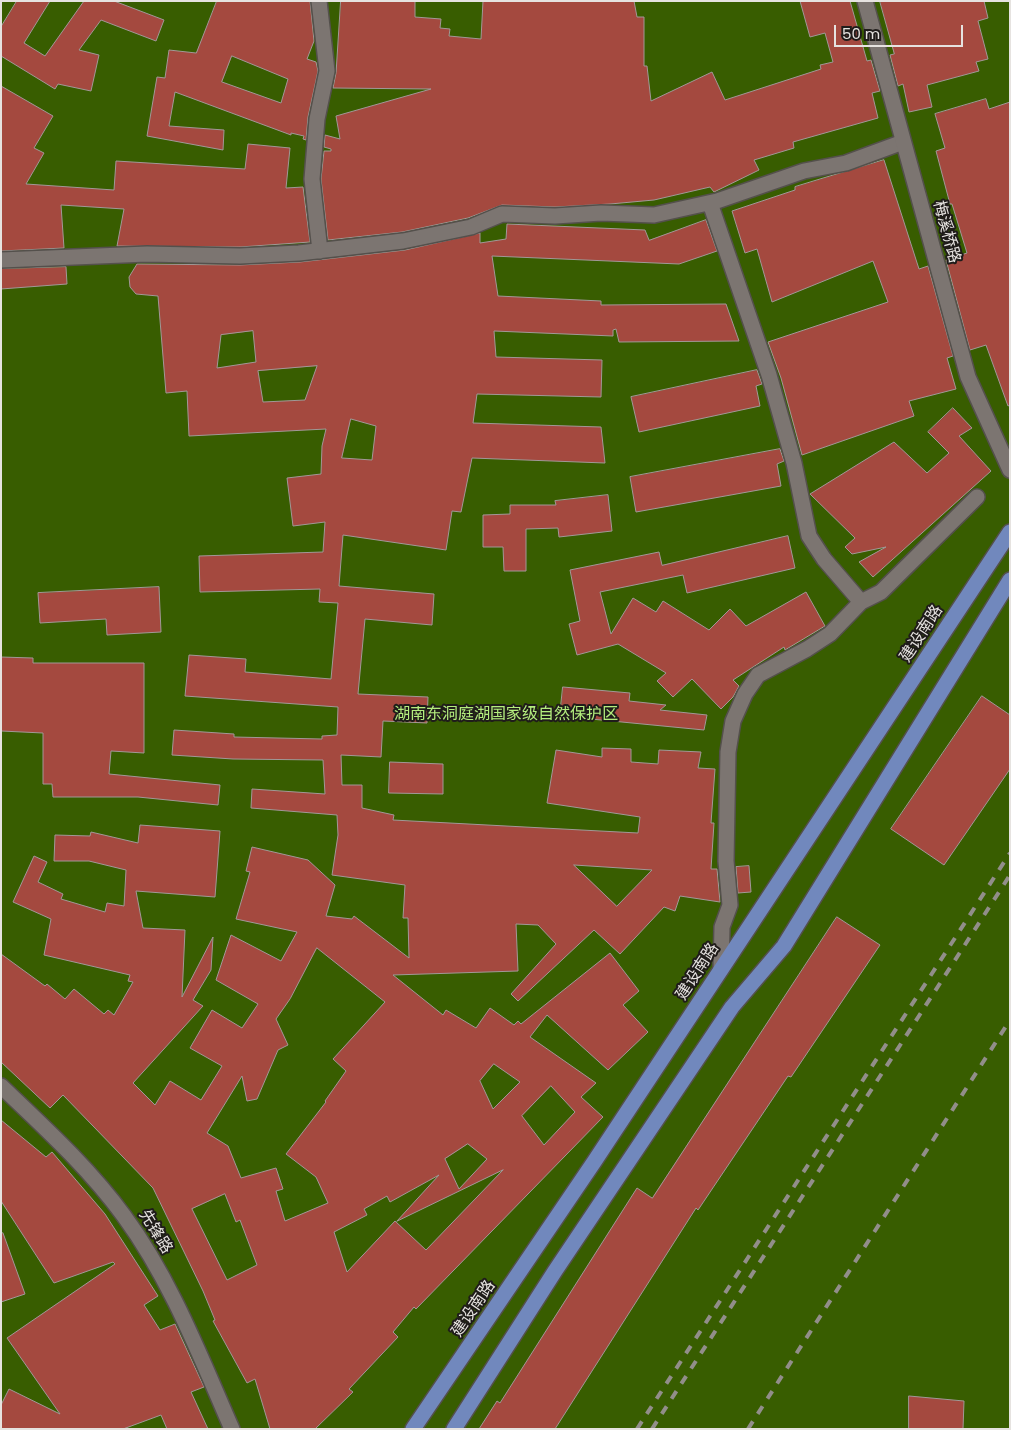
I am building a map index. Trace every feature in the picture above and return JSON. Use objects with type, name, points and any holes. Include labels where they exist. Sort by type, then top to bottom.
[{"type":"main road","name":"建设南路","points":[[413,1429],[594,1162],[1010,532]]},
{"type":"main road","points":[[454,1429],[555,1271],[732,1006],[784,946],[1010,580]]},
{"type":"street","points":[[319,1],[327,71],[316,119],[312,179],[320,251]]},
{"type":"street","name":"梅溪桥路","points":[[865,1],[968,377],[1010,468]]},
{"type":"street","points":[[1,260],[147,254],[240,256],[320,251],[403,241],[471,227],[502,214],[555,216],[601,213],[654,216],[710,203],[804,171],[846,163],[903,142]]},
{"type":"street","points":[[710,203],[771,384],[794,463],[809,536],[824,559],[861,602]]},
{"type":"street","points":[[721,969],[722,927],[730,906],[726,861],[728,752],[732,721],[745,694],[758,675],[807,649],[830,634],[861,602],[881,592],[977,498]]},
{"type":"street","name":"先锋路","points":[[1,1086],[92,1177],[124,1216],[170,1290],[232,1429]]},
{"type":"green space","name":"湖南东洞庭湖国家级自然保护区","points":[[1,1],[1010,1],[1010,1429],[1,1429]]},
{"type":"building","points":[[17,1],[50,1],[24,43],[45,56],[84,1],[114,1],[164,20],[156,41],[101,20],[79,50],[99,55],[91,91],[58,84],[55,89],[1,56],[1,27]]},
{"type":"building","points":[[217,1],[310,1],[314,41],[307,59],[316,62],[318,71],[308,117],[306,140],[303,139],[304,136],[291,133],[291,135],[175,92],[169,126],[224,130],[223,150],[147,136],[157,77],[165,78],[169,50],[196,53]],"holes":[[[232,56],[288,79],[281,103],[222,82]]]},
{"type":"building","points":[[341,1],[415,1],[415,17],[441,19],[440,28],[450,29],[449,36],[481,39],[483,1],[634,1],[637,17],[644,17],[644,66],[647,66],[651,101],[712,72],[725,100],[821,69],[820,65],[833,62],[825,33],[810,37],[800,1],[850,1],[867,61],[871,60],[880,91],[872,93],[878,118],[793,142],[794,148],[754,160],[759,170],[714,192],[710,187],[654,200],[610,204],[555,207],[502,205],[468,218],[402,232],[328,240],[321,179],[324,151],[331,151],[331,149],[324,147],[325,135],[340,139],[336,116],[431,89],[333,88],[336,73]]},
{"type":"building","points":[[880,1],[984,1],[988,18],[978,21],[988,59],[976,62],[979,71],[927,85],[932,107],[909,112],[903,84],[898,86],[890,55],[894,54]]},
{"type":"building","points":[[1,86],[53,116],[34,148],[44,153],[26,184],[114,190],[116,161],[245,169],[248,144],[290,148],[286,188],[303,187],[310,242],[240,247],[117,246],[124,209],[61,205],[64,248],[1,251]]},
{"type":"building","points":[[986,99],[989,109],[1010,102],[1010,405],[1008,406],[986,345],[970,350],[946,260],[967,253],[952,204],[950,204],[936,151],[945,148],[935,114]]},
{"type":"building","points":[[884,160],[919,269],[928,266],[953,356],[947,358],[956,389],[909,401],[914,416],[802,455],[781,378],[768,342],[888,302],[873,261],[772,302],[757,249],[745,253],[732,211],[795,190],[795,187]]},
{"type":"building","points":[[706,220],[717,251],[679,264],[492,256],[498,296],[601,301],[601,305],[726,304],[739,341],[619,342],[616,329],[613,330],[613,336],[494,331],[496,357],[602,360],[601,397],[477,394],[473,423],[601,427],[605,463],[472,458],[461,512],[452,511],[446,550],[343,535],[339,586],[434,594],[432,625],[365,619],[358,694],[428,697],[427,723],[383,721],[381,757],[341,755],[342,785],[362,785],[362,808],[394,815],[393,820],[638,833],[640,817],[547,803],[556,750],[602,757],[602,748],[631,749],[631,762],[658,764],[659,750],[701,752],[698,768],[715,769],[711,823],[714,823],[711,869],[717,869],[720,902],[680,896],[675,911],[664,907],[620,954],[594,930],[518,1001],[511,994],[556,944],[538,925],[516,924],[518,971],[393,975],[443,1015],[446,1010],[476,1028],[490,1008],[514,1025],[518,1021],[521,1024],[610,953],[639,991],[623,1005],[648,1032],[608,1070],[547,1015],[530,1037],[596,1083],[581,1097],[603,1117],[416,1309],[414,1307],[393,1332],[398,1337],[349,1389],[353,1392],[315,1429],[270,1429],[255,1379],[247,1383],[213,1321],[215,1320],[203,1291],[153,1188],[63,1095],[50,1108],[1,1062],[1,954],[45,986],[47,984],[65,999],[74,989],[104,1014],[108,1010],[114,1015],[133,982],[128,981],[130,975],[44,955],[51,919],[13,902],[34,856],[47,862],[38,882],[63,894],[61,899],[105,912],[107,903],[124,906],[126,870],[89,861],[54,861],[55,835],[90,836],[91,832],[138,843],[140,825],[220,831],[215,897],[136,891],[143,928],[185,930],[182,997],[213,937],[211,970],[193,1000],[203,1006],[133,1083],[155,1105],[170,1081],[201,1100],[222,1066],[190,1048],[212,1010],[242,1028],[258,1004],[216,980],[231,935],[281,961],[297,932],[236,919],[250,872],[246,871],[252,847],[308,860],[335,885],[326,916],[352,919],[354,916],[409,958],[408,918],[403,918],[405,885],[332,875],[338,835],[337,815],[251,808],[252,789],[325,794],[323,760],[233,759],[172,755],[174,730],[234,734],[234,737],[322,739],[322,736],[337,735],[338,707],[185,696],[189,655],[246,659],[245,672],[331,679],[338,603],[319,602],[320,589],[200,592],[199,556],[323,552],[325,522],[293,526],[287,478],[321,474],[322,446],[326,429],[189,436],[187,391],[166,393],[158,296],[136,294],[130,287],[129,277],[137,264],[240,265],[300,262],[405,250],[480,233],[480,243],[506,239],[507,224],[645,230],[649,240]],"holes":[[[253,331],[256,362],[217,368],[221,335]],[[317,366],[305,400],[263,402],[258,371]],[[351,419],[376,426],[372,460],[342,458]],[[574,865],[652,870],[617,906]],[[317,948],[385,1002],[333,1059],[346,1071],[326,1102],[286,1154],[316,1177],[328,1203],[285,1221],[276,1191],[283,1189],[276,1168],[241,1178],[228,1146],[207,1133],[242,1076],[247,1101],[257,1099],[278,1050],[288,1045],[276,1019],[290,999]],[[494,1064],[520,1082],[493,1109],[480,1081]],[[551,1086],[575,1112],[544,1145],[522,1116]],[[468,1144],[487,1159],[459,1189],[445,1159]],[[503,1170],[426,1250],[395,1221],[347,1272],[334,1232],[367,1215],[364,1209],[387,1196],[390,1202],[439,1175],[397,1221]],[[225,1194],[236,1222],[240,1220],[257,1265],[227,1280],[192,1209]]]},
{"type":"building","points":[[66,267],[67,284],[1,289],[1,269]]},
{"type":"building","points":[[757,370],[762,384],[756,386],[760,406],[639,432],[631,397]]},
{"type":"building","points":[[953,408],[972,428],[959,436],[991,471],[873,577],[859,562],[886,547],[852,554],[845,547],[855,538],[810,494],[894,442],[927,473],[949,453],[928,432]]},
{"type":"building","points":[[780,449],[784,461],[777,464],[781,486],[636,512],[630,477]]},
{"type":"building","points":[[608,495],[612,531],[559,537],[558,528],[526,529],[526,571],[504,571],[503,547],[483,547],[483,515],[510,514],[510,505],[556,505],[555,501]]},
{"type":"building","points":[[788,536],[795,568],[687,593],[683,575],[600,592],[611,634],[633,598],[656,612],[663,601],[709,630],[730,609],[746,626],[806,592],[825,626],[785,650],[784,647],[733,680],[739,686],[733,697],[721,709],[692,679],[673,697],[657,681],[666,673],[618,644],[577,655],[569,624],[580,621],[570,570],[659,552],[662,565]]},
{"type":"building","points":[[159,587],[161,632],[107,635],[106,619],[40,623],[38,593]]},
{"type":"building","points":[[1,657],[33,658],[33,663],[144,663],[144,753],[111,751],[109,774],[220,785],[218,805],[138,797],[53,797],[52,784],[43,784],[43,733],[1,731]]},
{"type":"building","points":[[563,687],[630,693],[629,701],[666,705],[660,710],[707,715],[704,730],[560,716]]},
{"type":"building","points":[[982,696],[1010,715],[1010,769],[944,865],[891,829]]},
{"type":"building","points":[[390,762],[443,764],[443,794],[389,793]]},
{"type":"building","points":[[749,866],[751,892],[738,893],[736,867]]},
{"type":"building","points":[[837,917],[880,945],[791,1077],[788,1076],[698,1210],[696,1208],[555,1429],[479,1429],[497,1401],[500,1403],[637,1188],[652,1198]]},
{"type":"building","points":[[1,1120],[46,1157],[52,1152],[105,1214],[158,1296],[144,1305],[160,1330],[175,1324],[204,1387],[191,1392],[208,1429],[167,1429],[161,1415],[123,1429],[1,1429],[1,1405],[9,1389],[60,1414],[7,1338],[115,1264],[113,1262],[54,1283],[1,1201]]},
{"type":"building","points":[[3,1233],[25,1294],[1,1302],[1,1234]]},
{"type":"building","points":[[909,1396],[964,1401],[963,1429],[909,1429]]},
{"type":"railway","points":[[637,1429],[1010,853]]},
{"type":"railway","points":[[652,1429],[1010,875]]},
{"type":"railway","points":[[748,1429],[1010,1020]]}]
